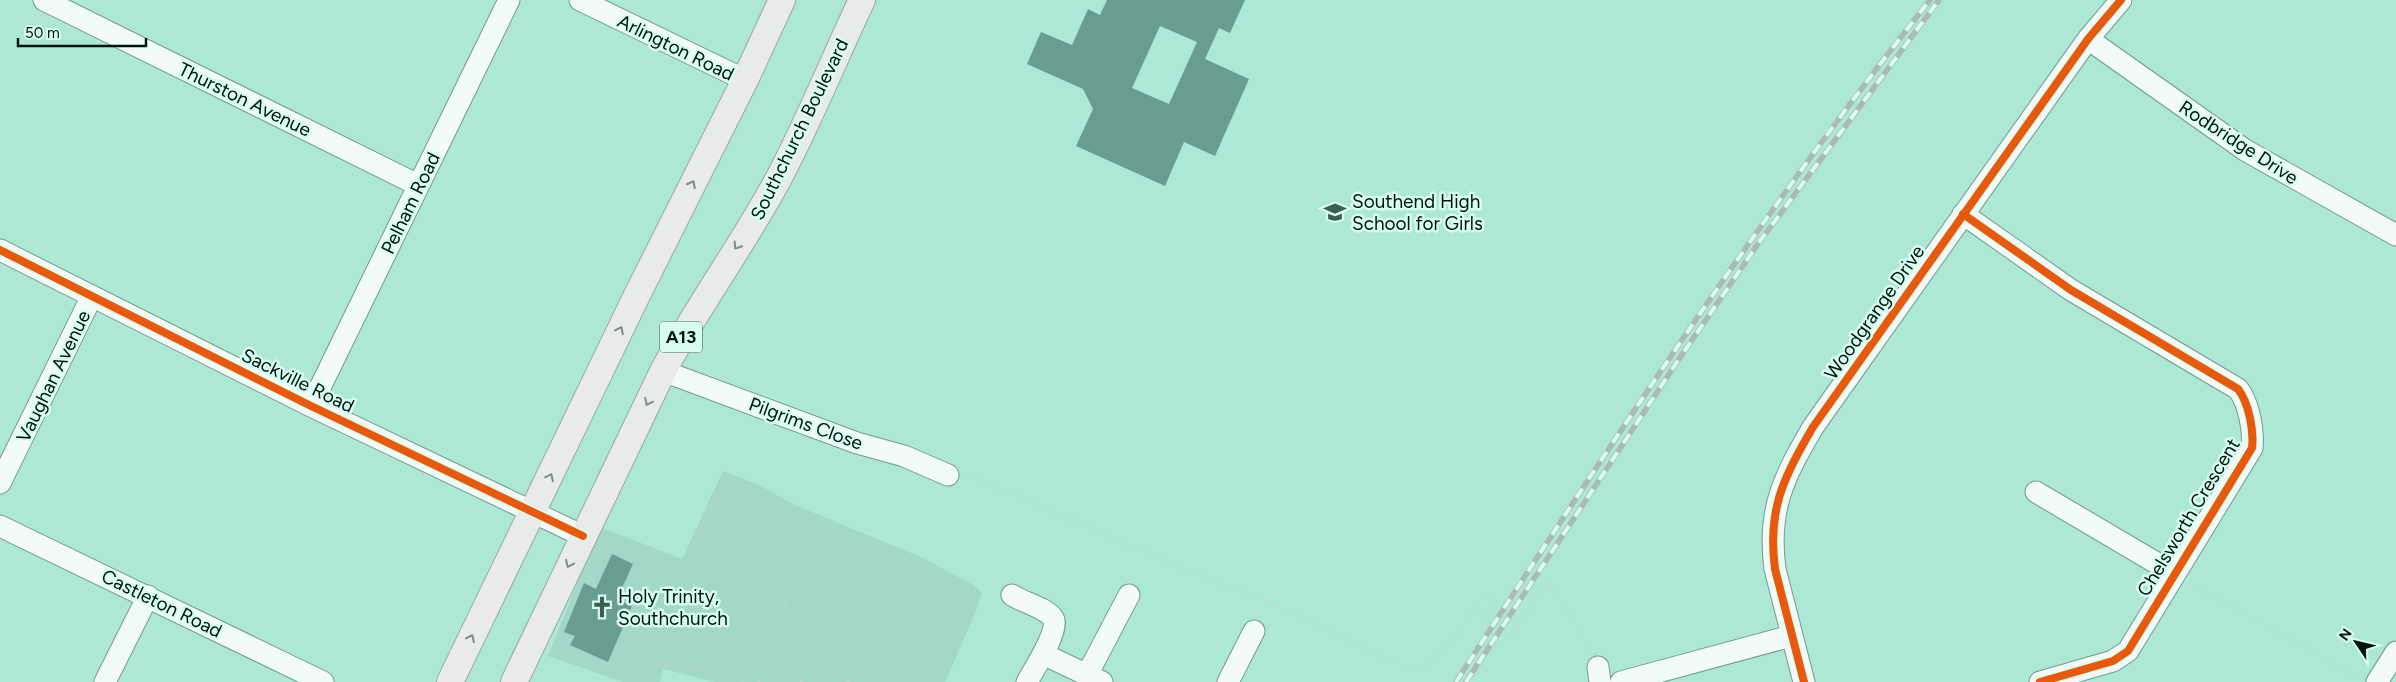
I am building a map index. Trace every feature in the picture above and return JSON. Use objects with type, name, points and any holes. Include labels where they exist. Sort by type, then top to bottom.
[{"type":"main road","points":[[450,682],[638,293],[745,80],[782,0]]},
{"type":"main road","name":"Southchurch Boulevard","points":[[514,682],[663,371],[686,327],[758,214],[782,172],[862,0]]},
{"type":"street","name":"Thurston Avenue","points":[[44,0],[418,186]]},
{"type":"street","name":"Pelham Road","points":[[311,406],[509,0]]},
{"type":"street","name":"Arlington Road","points":[[580,0],[745,80]]},
{"type":"street","name":"Woodgrange Drive","points":[[1804,682],[1772,550],[1773,520],[1781,489],[1792,464],[1813,427],[1962,214],[2088,39],[2122,0]]},
{"type":"street","name":"Rodbridge Drive","points":[[2088,39],[2245,150],[2396,235]]},
{"type":"street","name":"Chelsworth Crescent","points":[[1962,214],[2071,290],[2238,389],[2245,397],[2253,440],[2252,448],[2128,651],[2113,661],[2040,682]]},
{"type":"street","name":"Sackville Road","points":[[0,250],[311,406],[583,536]]},
{"type":"street","name":"Vaughan Avenue","points":[[0,483],[92,296]]},
{"type":"street","name":"Pilgrims Close","points":[[663,371],[857,443],[904,456],[948,475]]},
{"type":"street","points":[[2036,492],[2174,574]]},
{"type":"street","name":"Castleton Road","points":[[0,526],[323,682]]},
{"type":"street","points":[[1012,595],[1054,619],[1055,630],[1028,682]]},
{"type":"street","points":[[105,682],[148,596]]},
{"type":"street","points":[[1042,654],[1094,678],[1130,596]]},
{"type":"street","points":[[1228,682],[1254,631]]},
{"type":"street","points":[[1622,682],[1792,636]]},
{"type":"street","points":[[2377,682],[2396,652]]},
{"type":"path","points":[[948,475],[968,474],[1170,563],[1273,604],[1408,668],[1420,669],[1443,652],[1484,593],[1496,599],[1484,616],[1512,635],[1549,580],[1598,661],[1599,675]]},
{"type":"path","points":[[665,665],[673,650],[696,570],[708,540],[699,534],[715,498]]},
{"type":"path","points":[[759,682],[767,663],[794,575],[809,538]]},
{"type":"path","points":[[801,682],[854,547]]},
{"type":"path","points":[[848,682],[895,562]]},
{"type":"path","points":[[2174,574],[2367,682]]},
{"type":"path","points":[[621,657],[665,665],[675,661],[746,682]]},
{"type":"shaded area","points":[[723,471],[757,484],[795,505],[923,558],[973,585],[982,593],[945,682],[715,682],[663,669],[660,682],[623,682],[548,656],[600,527],[682,559]]},
{"type":"building","points":[[1107,0],[1245,0],[1230,33],[1219,28],[1205,59],[1249,79],[1215,156],[1184,142],[1165,186],[1076,146],[1093,109],[1083,89],[1027,64],[1041,32],[1072,45],[1088,9],[1100,15]],"holes":[[[1160,26],[1197,42],[1169,104],[1132,88]]]},
{"type":"building","name":"Holy Trinity, Southchurch","points":[[612,554],[633,564],[617,599],[632,606],[608,662],[570,645],[575,636],[564,632],[584,583],[596,589]]},
{"type":"railway","points":[[1456,682],[1627,421],[1744,250],[1866,82],[1930,0]]},
{"type":"railway","points":[[1466,682],[1677,362],[1760,241],[1939,0]]},
{"type":"cycle path","points":[[1804,682],[1775,569],[1773,548],[1773,529],[1776,511],[1786,478],[1813,427],[2088,39],[2121,0]]},
{"type":"cycle path","points":[[1963,214],[2071,290],[2238,389],[2248,409],[2251,426],[2252,448],[2128,651],[2113,661],[2040,682]]},
{"type":"cycle path","points":[[0,250],[311,406],[583,536]]},
{"type":"place","name":"Southend High School for Girls","points":[[1335,212]]},
{"type":"place","name":"Holy Trinity, Southchurch","points":[[602,607]]}]
